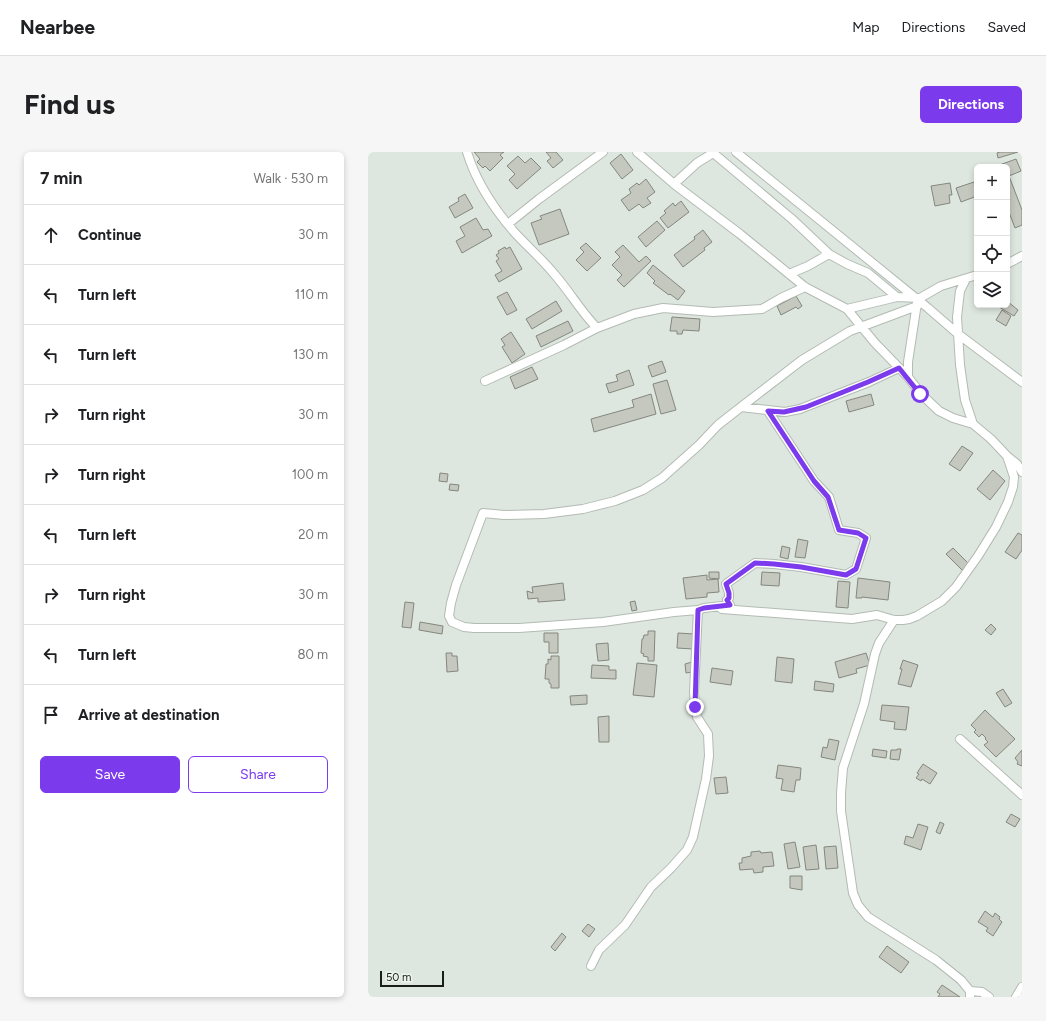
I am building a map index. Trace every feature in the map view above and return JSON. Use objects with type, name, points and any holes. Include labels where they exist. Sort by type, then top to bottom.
[{"type":"street","points":[[467,152],[474,170],[488,197],[508,224],[552,271],[597,328]]},
{"type":"street","points":[[508,224],[603,152]]},
{"type":"street","points":[[637,152],[674,184],[740,234],[805,287],[847,309],[861,327],[908,377],[920,394],[939,411],[953,418],[973,424],[1017,464],[1022,472]]},
{"type":"street","points":[[674,184],[697,163],[712,152],[792,219],[829,254],[868,273],[897,297],[917,302]]},
{"type":"street","points":[[736,152],[917,302],[1022,382]]},
{"type":"street","points":[[789,274],[808,266],[829,254]]},
{"type":"street","points":[[1010,262],[1022,256]]},
{"type":"street","points":[[768,411],[814,481],[828,497],[839,530],[858,533],[866,538],[856,569],[846,575],[801,567],[755,563],[726,584],[729,593],[729,598],[727,600],[730,605],[603,622],[519,628],[464,627],[453,624],[449,616],[456,585],[484,513],[504,515],[544,514],[583,509],[633,495],[652,486],[699,445],[718,425],[802,360],[850,331],[917,302],[920,298],[934,289],[974,276]]},
{"type":"street","points":[[966,279],[960,290],[957,317],[960,365],[965,400],[973,424]]},
{"type":"street","points":[[485,381],[564,345],[597,328],[634,314],[663,308],[713,312],[762,309],[805,287]]},
{"type":"street","points":[[847,309],[897,297]]},
{"type":"street","points":[[908,377],[908,362],[917,302]]},
{"type":"street","points":[[741,407],[784,412],[806,407],[899,368]]},
{"type":"street","points":[[701,609],[852,618],[877,615],[894,620],[909,619],[942,601],[956,588],[974,563],[996,527],[1008,502],[1013,487],[1014,478],[1007,456]]},
{"type":"street","points":[[591,966],[599,950],[625,925],[651,887],[684,854],[693,837],[710,756],[709,738],[706,730],[697,717],[695,707],[701,609]]},
{"type":"street","points":[[894,620],[879,643],[875,654],[864,704],[843,768],[841,811],[853,893],[858,906],[868,917],[936,960],[961,980],[970,994],[982,992],[989,997]]},
{"type":"street","points":[[960,739],[1022,795]]},
{"type":"street","points":[[1016,997],[1022,987]]},
{"type":"building","points":[[474,152],[504,152],[500,155],[503,158],[490,171],[485,166],[483,168],[477,162],[480,159]]},
{"type":"building","points":[[546,152],[556,152],[563,160],[553,168],[547,161],[551,158]]},
{"type":"building","points":[[1018,152],[998,158],[997,153]]},
{"type":"building","points":[[621,154],[633,170],[622,179],[610,163]]},
{"type":"building","points":[[518,156],[525,163],[531,158],[541,168],[517,189],[509,180],[515,174],[507,166]]},
{"type":"building","points":[[1016,159],[1021,171],[1010,176],[1010,164],[1002,164]]},
{"type":"building","points":[[646,179],[655,192],[647,198],[651,203],[643,208],[639,204],[629,211],[621,200],[631,193],[629,189],[637,183],[639,185]]},
{"type":"building","points":[[1010,179],[1022,210],[1022,225],[1015,228],[1010,215]]},
{"type":"building","points":[[974,182],[974,197],[961,202],[956,188]]},
{"type":"building","points":[[950,183],[952,195],[949,195],[950,203],[935,206],[931,186]]},
{"type":"building","points":[[465,194],[473,208],[455,218],[449,207],[459,201],[458,198]]},
{"type":"building","points":[[681,201],[689,212],[668,228],[660,218],[666,213],[664,211],[673,203],[675,206]]},
{"type":"building","points":[[560,209],[569,234],[539,245],[531,223],[542,219],[540,216]]},
{"type":"building","points":[[476,218],[483,230],[488,229],[492,236],[462,253],[456,241],[465,236],[460,227]]},
{"type":"building","points":[[657,221],[665,230],[646,247],[638,237]]},
{"type":"building","points":[[703,230],[712,242],[704,248],[705,250],[683,267],[674,255],[695,239],[694,237]]},
{"type":"building","points":[[586,243],[601,258],[587,271],[576,260],[584,252],[580,248]]},
{"type":"building","points":[[623,245],[639,262],[646,256],[651,261],[624,287],[617,280],[622,275],[612,265],[620,257],[615,252]]},
{"type":"building","points":[[505,247],[506,249],[510,247],[522,269],[499,282],[495,275],[502,271],[496,261],[499,259],[496,255],[499,253],[498,251]]},
{"type":"building","points":[[653,265],[685,291],[678,300],[653,283],[655,281],[647,273]]},
{"type":"building","points":[[507,292],[517,310],[507,315],[497,297]]},
{"type":"building","points":[[796,296],[802,306],[798,309],[796,307],[781,315],[777,306]]},
{"type":"building","points":[[556,301],[562,311],[532,329],[526,319]]},
{"type":"building","points":[[1010,303],[1018,310],[1014,316],[1001,308],[1010,308]]},
{"type":"building","points":[[1002,310],[1011,316],[1006,326],[996,320]]},
{"type":"building","points":[[672,317],[700,319],[699,331],[683,330],[682,334],[677,334],[677,331],[670,331]]},
{"type":"building","points":[[568,321],[573,331],[541,347],[536,336]]},
{"type":"building","points":[[511,332],[525,354],[512,363],[502,347],[505,345],[501,339]]},
{"type":"building","points":[[662,361],[666,372],[652,377],[648,366]]},
{"type":"building","points":[[532,367],[538,379],[515,389],[510,377]]},
{"type":"building","points":[[629,370],[634,385],[609,393],[606,384],[618,381],[616,375]]},
{"type":"building","points":[[667,380],[676,410],[661,414],[653,384]]},
{"type":"building","points":[[651,394],[656,414],[594,432],[591,419],[634,407],[632,400]]},
{"type":"building","points":[[871,394],[874,405],[849,412],[846,401]]},
{"type":"building","points":[[962,446],[973,453],[960,471],[949,464]]},
{"type":"building","points":[[993,470],[1005,481],[990,500],[977,489]]},
{"type":"building","points":[[440,473],[448,474],[447,482],[439,481]]},
{"type":"building","points":[[450,484],[459,485],[458,491],[449,490]]},
{"type":"building","points":[[1018,533],[1022,535],[1022,550],[1016,559],[1005,552]]},
{"type":"building","points":[[798,539],[808,541],[805,558],[795,557]]},
{"type":"building","points":[[782,546],[790,548],[788,559],[780,557]]},
{"type":"building","points":[[953,548],[969,564],[962,570],[946,554]]},
{"type":"building","points":[[709,572],[719,572],[719,579],[709,578]]},
{"type":"building","points":[[762,572],[780,573],[779,586],[761,585]]},
{"type":"building","points":[[707,575],[707,580],[718,579],[719,592],[707,593],[707,597],[686,599],[683,578]]},
{"type":"building","points":[[858,578],[890,582],[888,600],[862,597],[856,598]]},
{"type":"building","points":[[838,581],[850,582],[848,608],[836,607]]},
{"type":"building","points":[[563,583],[565,600],[538,602],[538,598],[528,599],[527,591],[533,593],[532,587]]},
{"type":"building","points":[[635,601],[637,610],[632,611],[630,602]]},
{"type":"building","points":[[405,602],[414,603],[411,628],[402,627]]},
{"type":"building","points":[[420,622],[443,626],[442,634],[419,630]]},
{"type":"building","points":[[991,624],[996,629],[991,635],[985,630]]},
{"type":"building","points":[[648,631],[655,631],[654,661],[648,661],[648,657],[643,656],[644,654],[641,653],[642,639],[644,635],[648,635]]},
{"type":"building","points":[[544,633],[558,633],[558,653],[549,653],[549,642],[544,642]]},
{"type":"building","points":[[678,633],[694,634],[693,649],[677,648]]},
{"type":"building","points":[[608,643],[609,660],[598,661],[596,644]]},
{"type":"building","points":[[446,653],[452,653],[452,656],[457,656],[458,671],[447,672]]},
{"type":"building","points":[[866,653],[870,665],[856,669],[857,673],[839,678],[835,662]]},
{"type":"building","points":[[551,656],[559,656],[559,688],[551,688],[549,679],[545,679],[546,664],[548,664],[548,659],[551,660]]},
{"type":"building","points":[[777,657],[794,659],[792,683],[775,681]]},
{"type":"building","points":[[903,660],[918,665],[911,687],[898,684]]},
{"type":"building","points":[[692,662],[693,672],[686,673],[685,664]]},
{"type":"building","points":[[637,663],[657,665],[654,697],[633,695]]},
{"type":"building","points":[[592,665],[609,666],[609,670],[616,670],[616,679],[591,678]]},
{"type":"building","points":[[712,668],[733,671],[731,685],[710,682]]},
{"type":"building","points":[[815,681],[834,684],[833,692],[814,690]]},
{"type":"building","points":[[1003,689],[1012,703],[1005,707],[996,693]]},
{"type":"building","points":[[587,695],[587,704],[571,705],[570,696]]},
{"type":"building","points":[[882,705],[909,707],[906,730],[894,729],[895,722],[880,720]]},
{"type":"building","points":[[985,710],[1015,739],[996,757],[984,745],[988,742],[985,739],[986,738],[982,734],[979,737],[974,732],[976,730],[971,725]]},
{"type":"building","points":[[609,716],[609,742],[599,742],[598,717]]},
{"type":"building","points":[[829,739],[839,741],[835,760],[821,757],[823,747],[827,748]]},
{"type":"building","points":[[873,749],[887,751],[886,758],[872,756]]},
{"type":"building","points":[[901,749],[899,760],[890,759],[891,750]]},
{"type":"building","points":[[1022,750],[1022,766],[1017,764],[1018,762],[1015,758]]},
{"type":"building","points":[[923,764],[937,773],[930,784],[922,779],[921,781],[916,778],[919,774],[917,773]]},
{"type":"building","points":[[778,765],[801,768],[800,780],[796,780],[794,792],[781,790],[783,779],[776,778]]},
{"type":"building","points":[[726,777],[728,793],[716,794],[714,778]]},
{"type":"building","points":[[1011,814],[1020,819],[1015,827],[1006,822]]},
{"type":"building","points":[[940,822],[944,824],[940,834],[936,832]]},
{"type":"building","points":[[918,824],[928,827],[921,850],[904,844],[906,836],[913,838]]},
{"type":"building","points":[[795,842],[800,867],[788,869],[784,844]]},
{"type":"building","points":[[816,845],[819,869],[806,870],[803,847]]},
{"type":"building","points":[[836,846],[838,868],[826,869],[824,847]]},
{"type":"building","points":[[760,851],[761,853],[772,852],[774,866],[763,867],[763,872],[754,873],[753,869],[740,870],[739,863],[742,863],[742,858],[751,856],[751,852]]},
{"type":"building","points":[[790,876],[802,876],[802,890],[790,888]]},
{"type":"building","points":[[985,911],[993,917],[995,913],[1000,917],[999,919],[1002,922],[993,936],[986,931],[988,928],[978,922]]},
{"type":"building","points":[[588,924],[595,929],[589,937],[582,931]]},
{"type":"building","points":[[562,933],[566,937],[555,951],[551,947]]},
{"type":"building","points":[[887,946],[909,962],[901,973],[879,957]]},
{"type":"building","points":[[942,985],[960,997],[938,997],[940,994],[937,992]]},
{"type":"route","points":[[695,707],[694,692],[698,610],[730,605],[727,600],[729,598],[729,593],[726,584],[755,563],[801,567],[846,575],[856,569],[866,538],[858,533],[839,530],[828,497],[814,481],[768,411],[784,412],[806,407],[899,368],[908,377],[920,394]]}]
